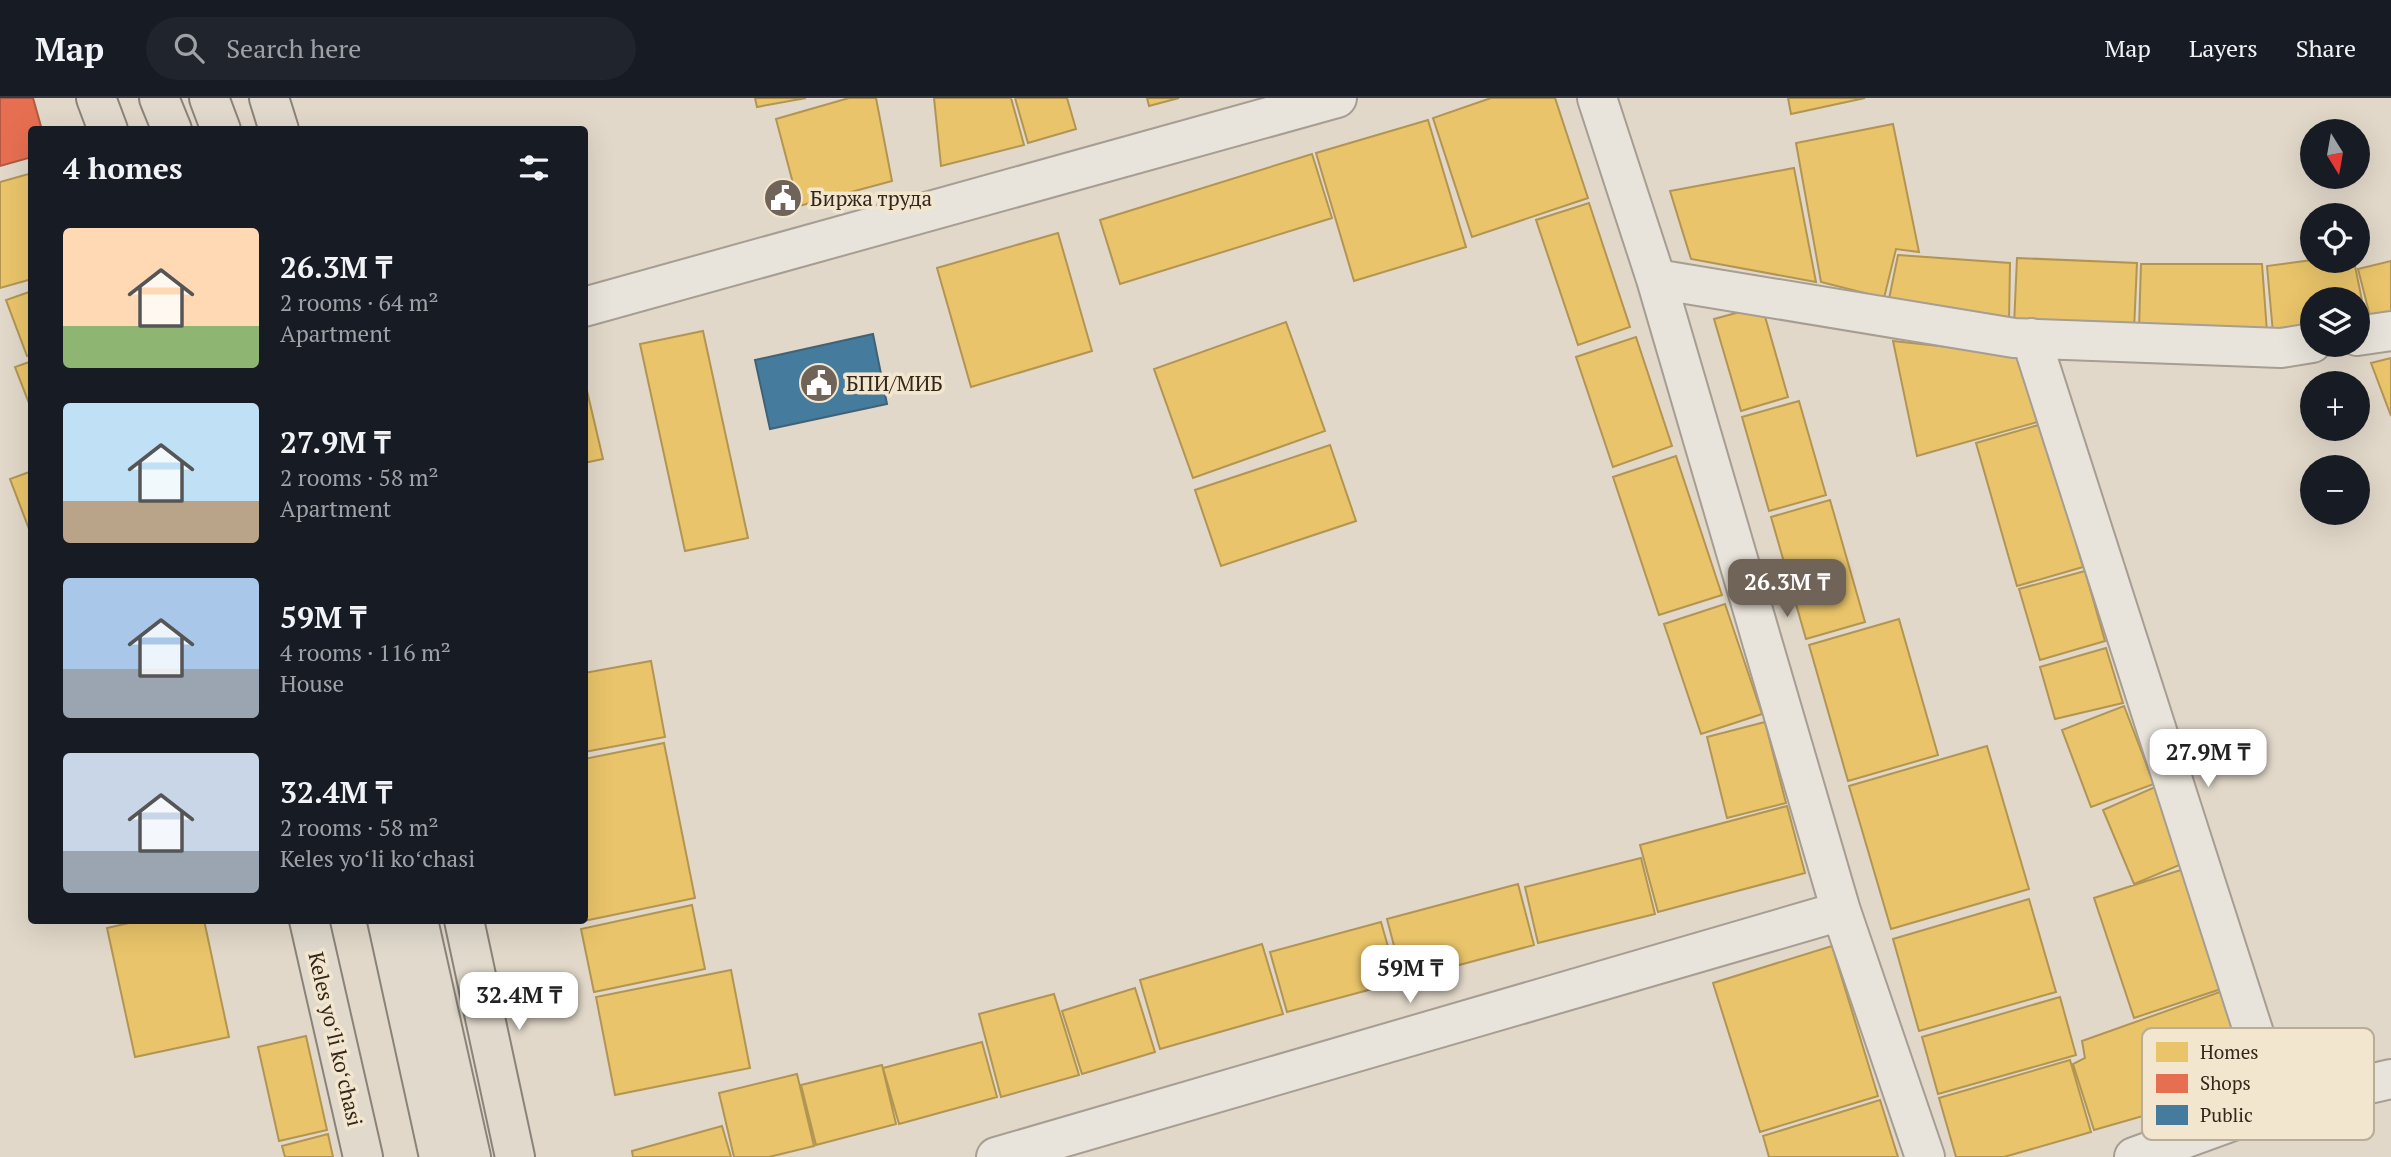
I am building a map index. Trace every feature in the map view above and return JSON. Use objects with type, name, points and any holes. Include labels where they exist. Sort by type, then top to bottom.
[{"type":"main road","points":[[96,98],[106,126]]},
{"type":"main road","points":[[159,98],[170,126]]},
{"type":"main road","points":[[209,98],[220,126]]},
{"type":"main road","points":[[269,98],[278,126]]},
{"type":"main road","name":"Keles yoʻli koʻchasi","points":[[310,924],[363,1157]]},
{"type":"main road","points":[[388,924],[439,1157]]},
{"type":"main road","points":[[419,924],[471,1157]]},
{"type":"main road","points":[[465,924],[515,1157]]},
{"type":"street","points":[[588,306],[1337,98]]},
{"type":"street","points":[[1597,98],[1656,279],[1841,911],[1925,1157]]},
{"type":"street","points":[[1656,279],[2014,338],[2281,348],[2300,346]]},
{"type":"street","points":[[2370,334],[2391,331]]},
{"type":"street","points":[[2031,338],[2252,1028]]},
{"type":"street","points":[[996,1157],[1841,911]]},
{"type":"street","points":[[2134,1157],[2181,1140]]},
{"type":"building: Homes","points":[[755,98],[806,98],[757,107]]},
{"type":"building: Homes","points":[[849,98],[876,98],[892,181],[799,206],[776,119]]},
{"type":"building: Homes","points":[[934,98],[1011,98],[1024,145],[941,166]]},
{"type":"building: Homes","points":[[1015,98],[1067,98],[1076,129],[1028,143]]},
{"type":"building: Homes","points":[[1147,98],[1179,98],[1149,106]]},
{"type":"building: Homes","points":[[1491,98],[1555,98],[1588,198],[1472,237],[1433,118]]},
{"type":"building: Homes","points":[[1788,98],[1865,98],[1791,114]]},
{"type":"building: Homes","points":[[1428,120],[1466,247],[1354,281],[1316,153]]},
{"type":"building: Homes","points":[[1893,124],[1919,252],[1896,249],[1884,298],[1821,282],[1796,143]]},
{"type":"building: Homes","points":[[1312,154],[1332,218],[1120,284],[1100,220]]},
{"type":"building: Homes","points":[[1794,168],[1816,282],[1691,259],[1670,191]]},
{"type":"building: Homes","points":[[28,174],[28,280],[0,288],[0,182]]},
{"type":"building: Homes","points":[[1589,203],[1630,327],[1578,345],[1536,220]]},
{"type":"building: Homes","points":[[1058,233],[1092,351],[971,387],[937,268]]},
{"type":"building: Homes","points":[[1898,255],[2010,263],[2009,323],[1889,299]]},
{"type":"building: Homes","points":[[2017,258],[2137,263],[2134,330],[2014,325]]},
{"type":"building: Homes","points":[[2391,261],[2391,319],[2372,324],[2370,287],[2363,287],[2359,273],[2370,273],[2370,266]]},
{"type":"building: Homes","points":[[2300,262],[2300,273],[2356,273],[2359,287],[2300,287],[2300,330],[2273,333],[2267,266]]},
{"type":"building: Homes","points":[[2141,264],[2262,264],[2267,332],[2139,329]]},
{"type":"building: Homes","points":[[28,292],[27,356],[6,300]]},
{"type":"building: Homes","points":[[1762,306],[1788,397],[1741,411],[1714,319]]},
{"type":"building: Homes","points":[[1286,322],[1325,431],[1193,478],[1154,369]]},
{"type":"building: Homes","points":[[703,331],[748,538],[685,551],[640,344]]},
{"type":"building: Homes","points":[[1636,337],[1672,446],[1613,467],[1576,357]]},
{"type":"building: Homes","points":[[1893,341],[2022,355],[2041,421],[1917,456]]},
{"type":"building: Homes","points":[[2391,358],[2391,416],[2371,363]]},
{"type":"building: Homes","points":[[28,362],[28,401],[15,367]]},
{"type":"building: Homes","points":[[588,395],[603,459],[588,462]]},
{"type":"building: Homes","points":[[1799,401],[1826,495],[1769,511],[1742,417]]},
{"type":"building: Homes","points":[[2042,424],[2083,567],[2017,586],[1976,443]]},
{"type":"building: Homes","points":[[1330,445],[1356,521],[1221,566],[1195,490]]},
{"type":"building: Homes","points":[[1676,456],[1722,595],[1659,615],[1613,477]]},
{"type":"building: Homes","points":[[28,472],[28,526],[10,479]]},
{"type":"building: Homes","points":[[1830,500],[1865,622],[1806,639],[1771,517]]},
{"type":"building: Homes","points":[[2085,571],[2105,641],[2040,660],[2019,589]]},
{"type":"building: Homes","points":[[1725,604],[1762,714],[1701,734],[1664,624]]},
{"type":"building: Homes","points":[[1899,619],[1938,755],[1848,781],[1809,645]]},
{"type":"building: Homes","points":[[2106,648],[2123,703],[2055,719],[2040,667]]},
{"type":"building: Homes","points":[[651,661],[665,737],[588,751],[588,672]]},
{"type":"building: Homes","points":[[2124,706],[2154,784],[2091,807],[2062,730]]},
{"type":"building: Homes","points":[[1765,722],[1786,803],[1727,818],[1707,737]]},
{"type":"building: Homes","points":[[664,743],[695,898],[588,920],[588,758]]},
{"type":"building: Homes","points":[[1987,746],[2029,889],[1891,929],[1849,786]]},
{"type":"building: Homes","points":[[2155,787],[2189,861],[2134,884],[2103,810]]},
{"type":"building: Homes","points":[[1787,806],[1805,873],[1658,912],[1640,845]]},
{"type":"building: Homes","points":[[1641,858],[1655,914],[1538,943],[1525,887]]},
{"type":"building: Homes","points":[[2190,867],[2230,986],[2134,1018],[2094,898]]},
{"type":"building: Homes","points":[[1518,884],[1534,945],[1403,980],[1387,919]]},
{"type":"building: Homes","points":[[2029,899],[2056,992],[1919,1031],[1893,939]]},
{"type":"building: Homes","points":[[692,905],[705,969],[594,992],[581,929]]},
{"type":"building: Homes","points":[[1381,922],[1398,982],[1287,1012],[1270,952]]},
{"type":"building: Homes","points":[[124,924],[205,924],[229,1037],[135,1057],[107,928]]},
{"type":"building: Homes","points":[[1262,944],[1283,1014],[1160,1049],[1140,980]]},
{"type":"building: Homes","points":[[1832,946],[1878,1096],[1760,1132],[1713,983]]},
{"type":"building: Homes","points":[[731,970],[750,1068],[615,1095],[596,997]]},
{"type":"building: Homes","points":[[1135,988],[1155,1052],[1082,1074],[1062,1011]]},
{"type":"building: Homes","points":[[2231,988],[2242,1028],[2142,1028],[2142,1116],[2094,1130],[2073,1064],[2085,1058],[2082,1041]]},
{"type":"building: Homes","points":[[1054,994],[1079,1075],[1001,1097],[979,1014]]},
{"type":"building: Homes","points":[[2060,997],[2076,1055],[1938,1094],[1922,1037]]},
{"type":"building: Homes","points":[[306,1036],[327,1130],[279,1141],[258,1047]]},
{"type":"building: Homes","points":[[982,1042],[997,1097],[899,1124],[883,1068]]},
{"type":"building: Homes","points":[[2070,1060],[2091,1132],[2004,1157],[1956,1157],[1939,1098]]},
{"type":"building: Homes","points":[[882,1065],[896,1124],[816,1145],[801,1085]]},
{"type":"building: Homes","points":[[797,1074],[814,1146],[769,1157],[734,1157],[719,1093]]},
{"type":"building: Homes","points":[[1880,1100],[1898,1157],[1769,1157],[1763,1136]]},
{"type":"building: Homes","points":[[722,1126],[731,1157],[633,1157],[632,1151]]},
{"type":"building: Homes","points":[[328,1134],[333,1157],[285,1157],[282,1146]]},
{"type":"building: Shops","points":[[0,98],[33,98],[41,126],[28,126],[28,158],[0,166]]},
{"type":"building: Public","points":[[873,334],[887,404],[770,429],[755,360]]},
{"type":"place","name":"Биржа труда","points":[[783,198]]},
{"type":"place","name":"БПИ/МИБ","points":[[819,383]]}]
